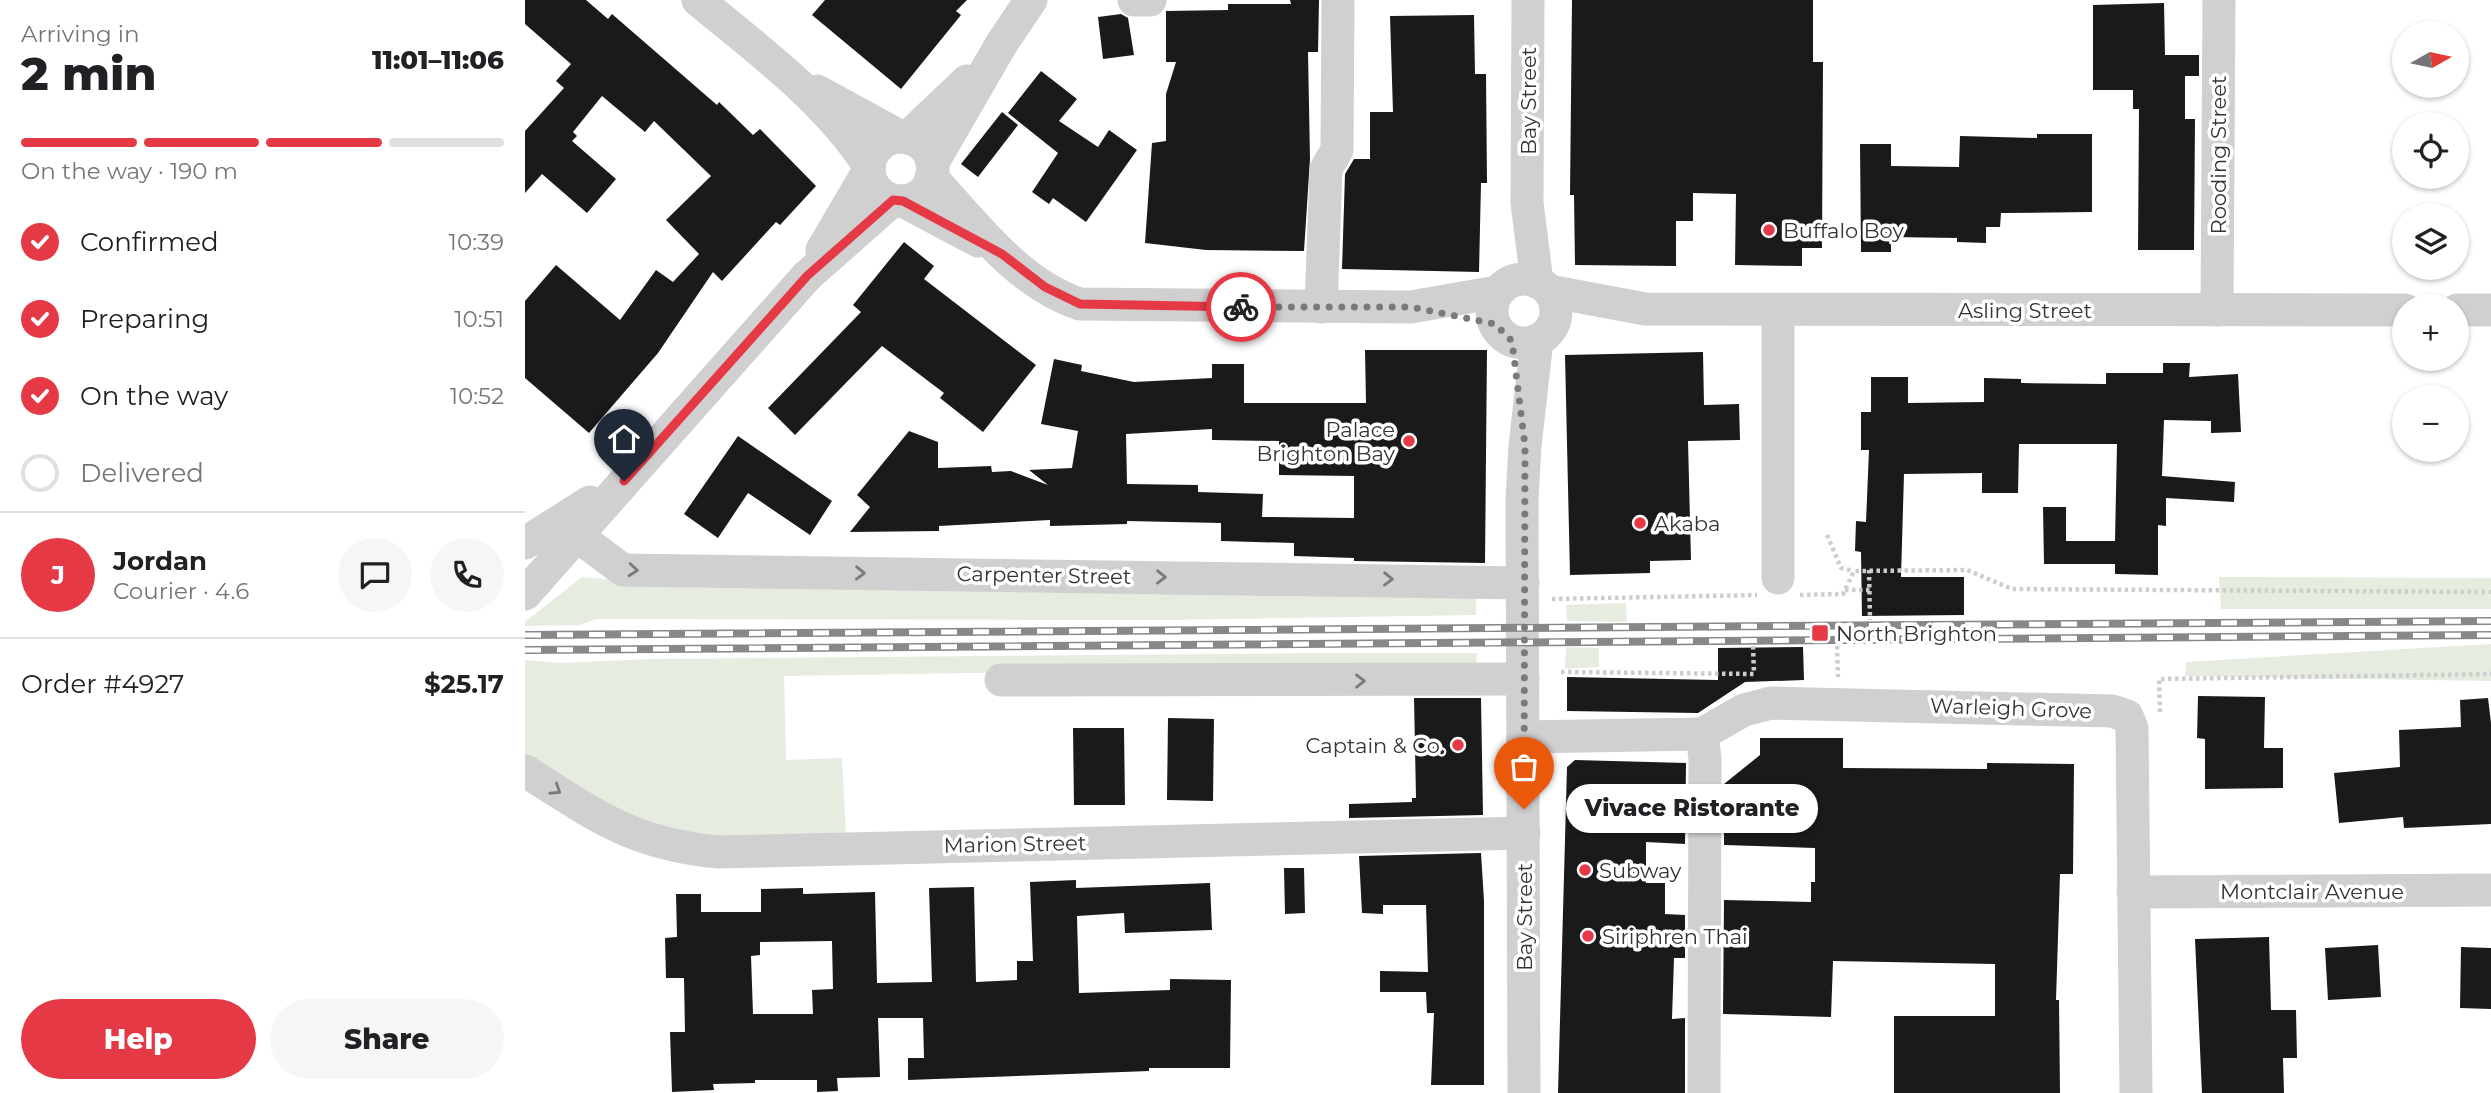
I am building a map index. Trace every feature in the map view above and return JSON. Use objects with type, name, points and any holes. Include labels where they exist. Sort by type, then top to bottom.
[{"type":"street","points":[[698,0],[790,77],[856,146],[869,168],[876,189],[1002,254],[1052,292],[1080,304],[1524,310]]},
{"type":"street","points":[[525,594],[807,276],[898,200],[921,193],[1002,43],[1031,0]]},
{"type":"street","points":[[1134,0],[1150,0]]},
{"type":"street","points":[[1321,307],[1326,169],[1337,150],[1338,0]]},
{"type":"street","name":"Bay Street","points":[[1524,1093],[1524,310],[1528,0]]},
{"type":"street","name":"Rooding Street","points":[[2217,310],[2219,0]]},
{"type":"street","points":[[807,276],[869,168],[871,157],[883,142],[904,137],[938,112],[1002,43]]},
{"type":"street","points":[[790,77],[924,147],[932,171],[1002,254]]},
{"type":"street","name":"Asling Street","points":[[1524,310],[2392,310]]},
{"type":"street","points":[[2469,310],[2491,310]]},
{"type":"street","points":[[1778,311],[1778,589]]},
{"type":"street","points":[[525,543],[624,481]]},
{"type":"street","name":"Carpenter Street","points":[[576,535],[623,570],[1523,591]]},
{"type":"street","points":[[1001,680],[1292,682],[1523,679]]},
{"type":"street","name":"Warleigh Grove","points":[[1524,737],[1702,734],[1744,710],[1771,702],[2112,711],[2127,716]]},
{"type":"street","points":[[2127,716],[2131,728],[2136,1093]]},
{"type":"street","points":[[1702,734],[1705,759],[1704,1093]]},
{"type":"street","name":"Marion Street","points":[[525,771],[587,810],[646,840],[681,849],[718,852],[1524,833]]},
{"type":"street","name":"Montclair Avenue","points":[[2133,892],[2491,890]]},
{"type":"path","points":[[1827,535],[1841,568],[1854,571],[1967,570],[2012,589],[2491,592]]},
{"type":"path","points":[[1869,570],[1870,620]]},
{"type":"path","points":[[1523,591],[1778,589],[1843,594],[1854,571]]},
{"type":"path","points":[[1845,590],[1870,590]]},
{"type":"path","points":[[1561,672],[1754,674],[1753,646]]},
{"type":"path","points":[[1837,646],[1838,678]]},
{"type":"path","points":[[2127,716],[2159,715],[2159,679],[2491,674]]},
{"type":"shaded area","points":[[582,577],[687,587],[1442,597],[1476,588],[1476,615],[1166,620],[596,619],[580,625],[525,626],[525,622]]},
{"type":"shaded area","points":[[2219,577],[2491,578],[2491,609],[2221,609]]},
{"type":"shaded area","points":[[1626,603],[1627,622],[1567,621],[1566,605]]},
{"type":"shaded area","points":[[2491,644],[2491,681],[2185,676],[2186,662]]},
{"type":"shaded area","points":[[1566,647],[1599,648],[1599,667],[1565,669]]},
{"type":"shaded area","points":[[1477,653],[1476,665],[784,676],[786,760],[842,758],[846,836],[696,836],[629,819],[525,756],[525,660],[560,663],[652,659]]},
{"type":"building","points":[[525,0],[586,0],[608,19],[612,14],[717,105],[719,102],[753,135],[760,129],[816,186],[780,225],[776,222],[722,281],[713,272],[658,353],[589,433],[525,378],[525,301],[556,265],[620,320],[656,270],[673,282],[699,254],[666,220],[711,176],[654,121],[645,132],[602,96],[573,132],[577,136],[572,141],[616,179],[587,213],[542,174],[525,193],[525,131],[564,88],[556,81],[571,64],[525,24]]},
{"type":"building","points":[[825,0],[967,0],[956,11],[961,15],[901,89],[812,15]]},
{"type":"building","points":[[1290,0],[1319,0],[1318,52],[1308,52],[1310,159],[1304,251],[1206,250],[1145,243],[1152,143],[1166,141],[1166,94],[1176,62],[1166,62],[1166,11],[1228,10],[1228,4],[1291,4]]},
{"type":"building","points":[[1572,0],[1813,0],[1813,62],[1823,62],[1822,248],[1802,248],[1802,266],[1735,265],[1736,194],[1693,193],[1693,221],[1676,221],[1676,266],[1575,265],[1574,195],[1570,195]]},
{"type":"building","points":[[2164,3],[2165,55],[2199,55],[2199,76],[2185,76],[2185,119],[2195,119],[2194,250],[2138,250],[2139,109],[2133,109],[2133,90],[2093,90],[2093,5]]},
{"type":"building","points":[[1121,14],[1128,18],[1134,55],[1103,59],[1098,17]]},
{"type":"building","points":[[1474,15],[1475,74],[1486,74],[1487,183],[1481,183],[1479,272],[1342,269],[1345,174],[1354,159],[1370,159],[1370,112],[1393,112],[1390,16]]},
{"type":"building","points":[[1041,71],[1077,99],[1059,121],[1098,147],[1109,130],[1137,150],[1086,222],[1053,198],[1049,204],[1032,192],[1058,153],[1008,113]]},
{"type":"building","points":[[1002,112],[1018,125],[978,177],[961,164]]},
{"type":"building","points":[[2037,134],[2092,134],[2092,212],[2001,213],[2000,227],[1986,227],[1986,243],[1957,242],[1957,238],[1891,237],[1891,252],[1861,252],[1860,144],[1891,144],[1891,166],[1959,167],[1960,136],[2037,138]]},
{"type":"building","points":[[904,242],[934,266],[924,279],[1036,365],[983,432],[940,398],[944,393],[882,346],[795,435],[768,408],[861,312],[853,305]]},
{"type":"building","points":[[1365,350],[1487,350],[1485,563],[1354,561],[1354,558],[1294,556],[1294,543],[1221,541],[1221,523],[1127,521],[1127,524],[1050,526],[1050,520],[939,526],[939,531],[850,532],[870,507],[857,495],[909,431],[938,442],[938,468],[991,466],[992,472],[1011,471],[1048,485],[1029,470],[1072,468],[1078,431],[1041,424],[1054,359],[1082,365],[1081,371],[1134,382],[1212,378],[1212,364],[1244,364],[1244,403],[1366,403]],"holes":[[[1212,429],[1212,440],[1279,441],[1279,475],[1354,476],[1354,518],[1262,517],[1263,494],[1198,492],[1198,485],[1127,484],[1126,434]]]},
{"type":"building","points":[[1703,352],[1704,405],[1739,404],[1740,440],[1688,441],[1691,560],[1650,561],[1650,573],[1570,575],[1565,355]]},
{"type":"building","points":[[2163,363],[2190,363],[2189,377],[2238,374],[2241,432],[2211,433],[2211,421],[2164,420],[2162,476],[2235,482],[2234,502],[2166,498],[2166,526],[2158,525],[2158,575],[2115,574],[2115,564],[2044,564],[2043,507],[2066,507],[2066,541],[2115,541],[2117,444],[2019,444],[2018,493],[1982,493],[1982,473],[1904,474],[1901,577],[1964,577],[1964,615],[1862,616],[1861,552],[1855,551],[1856,521],[1866,522],[1869,450],[1861,450],[1861,412],[1871,412],[1871,377],[1908,377],[1908,403],[1984,402],[1984,378],[2021,379],[2021,383],[2106,384],[2106,373],[2163,373]]},
{"type":"building","points":[[738,436],[832,501],[810,535],[748,493],[718,538],[684,514]]},
{"type":"building","points":[[1803,647],[1804,680],[1745,682],[1698,713],[1567,711],[1567,677],[1718,680],[1718,648]]},
{"type":"building","points":[[2198,696],[2265,697],[2264,748],[2283,748],[2283,788],[2205,789],[2205,739],[2197,738]]},
{"type":"building","points":[[1414,698],[1481,698],[1483,815],[1349,818],[1349,804],[1412,802],[1412,798],[1416,798]]},
{"type":"building","points":[[2488,698],[2491,723],[2491,824],[2404,828],[2403,817],[2339,823],[2334,773],[2400,767],[2399,730],[2461,727],[2460,700]]},
{"type":"building","points":[[1168,718],[1214,719],[1213,801],[1167,800]]},
{"type":"building","points":[[1073,728],[1124,728],[1125,805],[1074,805]]},
{"type":"building","points":[[1760,738],[1843,738],[1843,768],[1987,769],[1987,763],[2074,764],[2073,874],[2060,874],[2056,1000],[2059,1000],[2060,1093],[1894,1093],[1894,1016],[1995,1016],[1995,964],[1833,961],[1831,1017],[1723,1014],[1724,900],[1811,902],[1811,882],[1815,882],[1815,848],[1724,845],[1724,784],[1760,755]]},
{"type":"building","points":[[1575,760],[1686,763],[1685,844],[1646,842],[1646,883],[1665,883],[1665,914],[1685,915],[1685,958],[1674,958],[1672,1019],[1685,1018],[1685,1093],[1558,1093],[1567,767]]},
{"type":"building","points":[[1481,853],[1484,901],[1484,1085],[1431,1085],[1434,1013],[1427,1013],[1426,992],[1380,992],[1380,971],[1428,972],[1426,905],[1383,905],[1383,914],[1362,913],[1359,856]]},
{"type":"building","points":[[1284,868],[1304,868],[1305,913],[1285,914]]},
{"type":"building","points":[[1076,880],[1076,888],[1210,883],[1212,930],[1125,933],[1124,913],[1077,916],[1079,993],[1170,990],[1170,979],[1231,980],[1230,1068],[1149,1068],[1149,1071],[908,1080],[908,1058],[924,1058],[923,1018],[878,1018],[880,1077],[837,1078],[838,1091],[817,1092],[817,1080],[755,1080],[755,1083],[713,1084],[714,1090],[672,1092],[670,1032],[685,1032],[684,978],[666,978],[665,938],[677,937],[676,894],[701,894],[701,912],[761,912],[761,889],[803,888],[803,894],[875,892],[877,983],[932,982],[929,888],[974,887],[976,982],[1017,980],[1017,961],[1033,961],[1030,882]],"holes":[[[832,941],[833,989],[812,990],[813,1014],[753,1014],[751,956],[760,955],[760,942]]]},
{"type":"building","points":[[2269,937],[2271,1010],[2296,1010],[2297,1058],[2283,1058],[2284,1093],[2202,1093],[2195,939]]},
{"type":"building","points":[[2378,945],[2381,997],[2328,1000],[2325,948]]},
{"type":"building","points":[[2461,947],[2491,948],[2491,1009],[2460,1008]]},
{"type":"railway","points":[[525,635],[2491,621]]},
{"type":"railway","points":[[525,650],[2491,635]]},
{"type":"way so far","points":[[1241,307],[1411,307],[1495,324],[1505,337],[1512,341],[1525,446],[1522,499],[1524,809]]},
{"type":"place","name":"Buffalo Boy","points":[[1769,230]]},
{"type":"place","name":"Palace Brighton Bay","points":[[1409,441]]},
{"type":"place","name":"Akaba","points":[[1640,523]]},
{"type":"place","name":"North Brighton","points":[[1820,633]]},
{"type":"place","name":"Captain & Co.","points":[[1458,745]]},
{"type":"place","name":"Vivace Ristorante","points":[[1524,809]]},
{"type":"place","name":"Subway","points":[[1585,870]]},
{"type":"place","name":"Siriphren Thai","points":[[1588,936]]},
{"type":"route","points":[[624,481],[807,276],[893,200],[903,201],[1002,254],[1059,296],[1080,304],[1241,307]]}]
